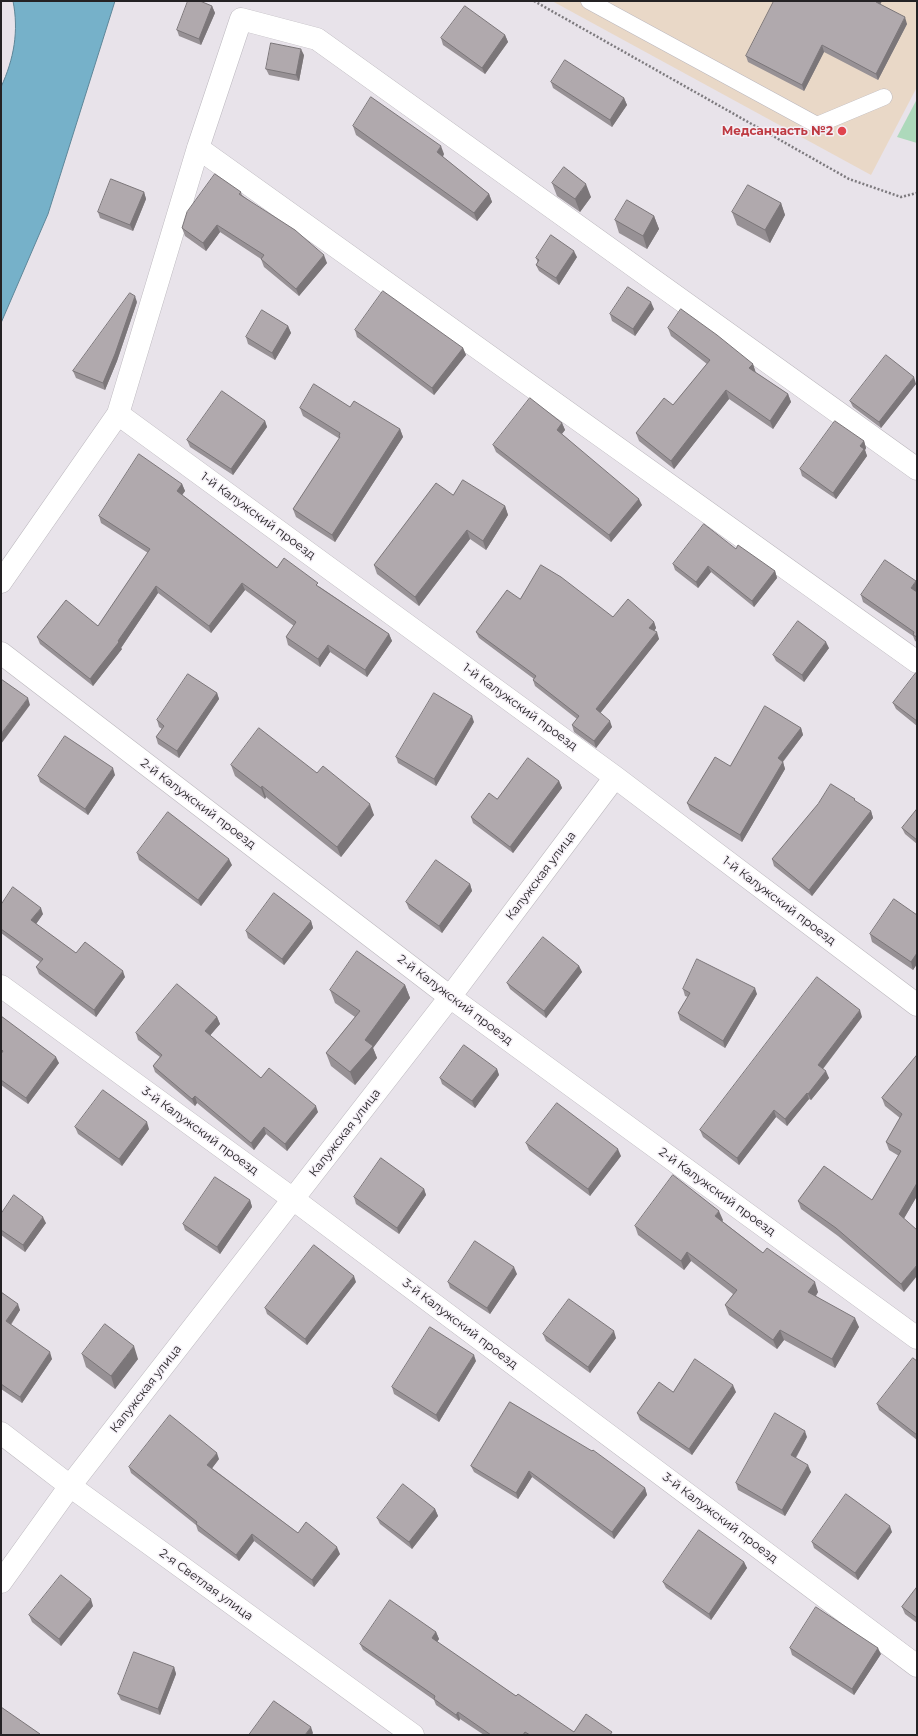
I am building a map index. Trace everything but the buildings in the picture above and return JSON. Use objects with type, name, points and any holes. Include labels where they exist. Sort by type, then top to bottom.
[{"type":"street","points":[[1,582],[118,414],[198,148],[242,19],[317,39],[917,469]]},
{"type":"street","points":[[198,148],[917,662]]},
{"type":"street","name":"1-й Калужский проезд","points":[[118,414],[615,777],[917,1005]]},
{"type":"street","name":"2-й Калужский проезд","points":[[1,653],[450,997],[917,1338]]},
{"type":"street","name":"Калужская улица","points":[[1,1582],[70,1486],[450,997],[615,777]]},
{"type":"street","name":"3-й Калужский проезд","points":[[1,986],[294,1199],[917,1666]]},
{"type":"street","name":"2-я Светлая улица","points":[[1,1433],[70,1486],[413,1735]]},
{"type":"lane","points":[[589,1],[608,6],[817,125],[884,97]]},
{"type":"path","points":[[534,1],[849,179],[901,197],[917,193]]},
{"type":"shaded area","name":"Медсанчасть №2","points":[[552,1],[917,1],[917,87],[871,175]]},
{"type":"green space","points":[[917,99],[917,143],[897,137]]},
{"type":"water","points":[[13,1],[115,1],[48,214],[1,323],[1,87],[9,66],[14,45],[15,12]]},
{"type":"place","name":"Медсанчасть №2","points":[[842,131]]}]
